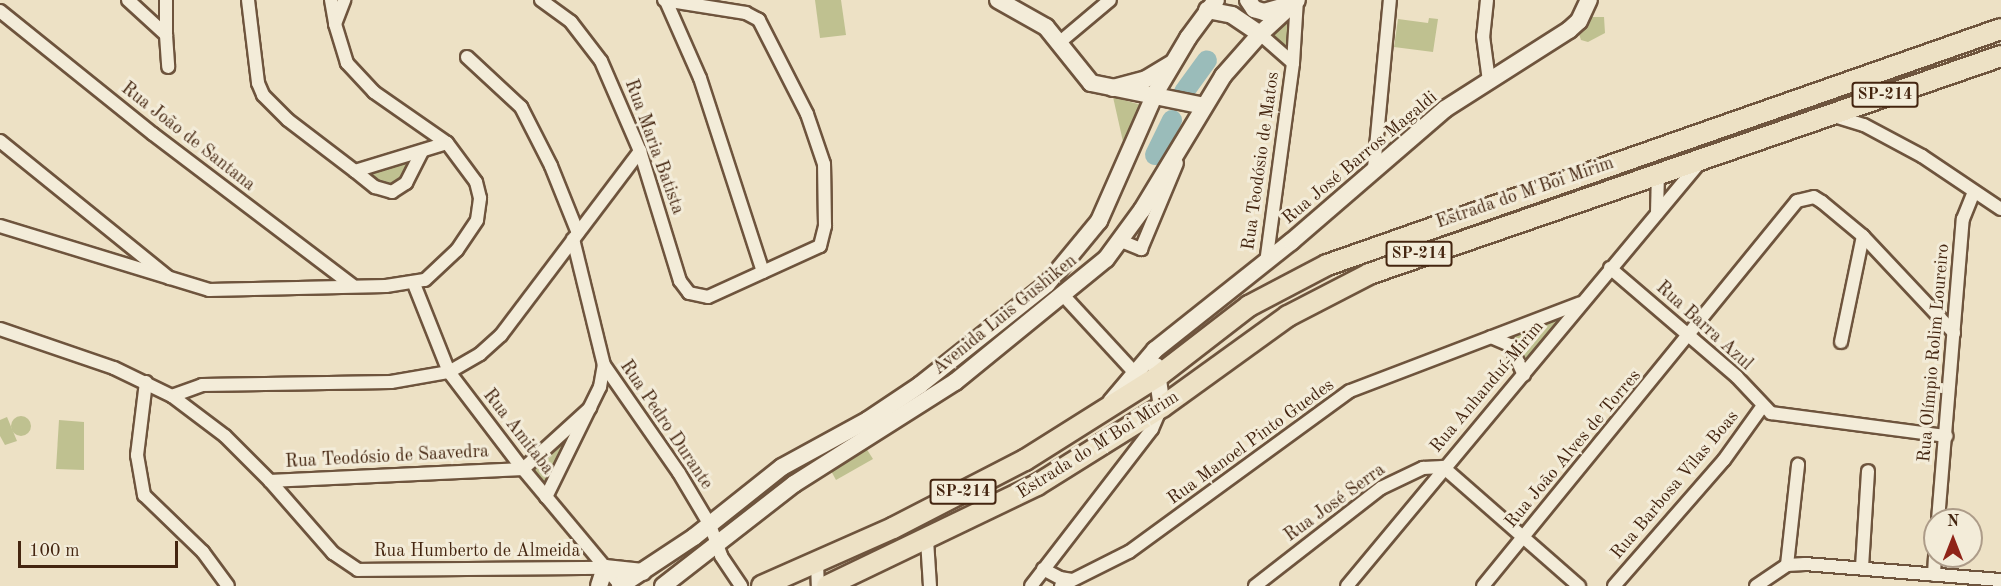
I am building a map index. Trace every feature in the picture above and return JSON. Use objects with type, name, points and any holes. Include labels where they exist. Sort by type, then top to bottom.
[{"type":"main road","points":[[998,0],[1030,16],[1060,42],[1084,79],[1106,89],[1204,106]]},
{"type":"main road","points":[[1248,0],[1254,9],[1272,12],[1297,0]]},
{"type":"main road","name":"Avenida Luis Gushiken","points":[[663,586],[794,484],[955,382],[1063,295],[1121,241],[1223,76],[1260,34],[1297,0]]},
{"type":"main road","name":"Rua José Barros Magaldi","points":[[1103,413],[1155,350],[1266,263],[1445,109],[1569,30],[1579,21],[1589,0]]},
{"type":"main road","points":[[1212,5],[1260,34]]},
{"type":"main road","name":"Avenida Luis Gushiken","points":[[621,586],[710,525],[782,467],[868,420],[920,385],[1047,284],[1099,221],[1171,64],[1212,5]]},
{"type":"main road","name":"Estrada do M'Boi Mirim","points":[[762,586],[939,505],[1103,413],[1157,377],[1249,306],[1328,265],[2001,29]]},
{"type":"main road","name":"Estrada do M'Boi Mirim","points":[[827,586],[927,540],[1037,485],[1162,407],[1245,345],[1337,288],[1410,257],[2001,56]]},
{"type":"main road","points":[[1106,89],[1133,84],[1171,64]]},
{"type":"main road","points":[[1658,171],[1661,157],[1684,139]]},
{"type":"main road","points":[[1155,350],[1162,407]]},
{"type":"main road","points":[[599,586],[605,568],[644,572]]},
{"type":"street","points":[[128,0],[166,35]]},
{"type":"street","points":[[166,0],[168,67]]},
{"type":"street","points":[[248,0],[258,83],[263,95],[288,120],[375,187],[392,192],[406,183],[422,152]]},
{"type":"street","points":[[0,226],[209,290],[240,292],[352,285],[414,284],[425,280],[457,250],[480,208],[476,182],[447,143],[406,117],[357,75],[340,47],[331,0]]},
{"type":"street","points":[[335,24],[344,0]]},
{"type":"street","name":"Rua Maria Batista","points":[[541,0],[571,22],[601,61],[640,151],[680,281],[688,292],[708,297],[763,272]]},
{"type":"street","points":[[1060,42],[1110,0]]},
{"type":"street","name":"Rua Teodósio de Matos","points":[[1266,263],[1293,63],[1297,0]]},
{"type":"street","points":[[1374,168],[1390,0]]},
{"type":"street","points":[[1486,0],[1483,36],[1489,81]]},
{"type":"street","points":[[665,1],[746,13],[765,26],[807,114],[824,164],[823,240],[816,249],[763,272],[700,78],[665,1]]},
{"type":"street","name":"Rua João de Santana","points":[[0,11],[352,285]]},
{"type":"street","points":[[0,26],[17,26]]},
{"type":"street","name":"Rua Teodósio de Matos","points":[[1260,34],[1293,63]]},
{"type":"street","name":"Rua Pedro Durante","points":[[466,57],[521,107],[551,166],[576,236],[604,365],[710,525],[717,546],[741,586]]},
{"type":"street","points":[[1827,114],[1873,131],[2001,209]]},
{"type":"street","points":[[0,141],[170,279]]},
{"type":"street","points":[[355,171],[447,143]]},
{"type":"street","points":[[172,396],[202,385],[391,382],[449,372],[480,354],[501,335],[640,151]]},
{"type":"street","name":"Rua Anhanduí-Mirim","points":[[1347,586],[1443,466],[1524,375],[1580,303],[1705,156]]},
{"type":"street","points":[[1657,213],[1658,171]]},
{"type":"street","name":"Rua Olímpio Rolim Loureiro","points":[[1939,508],[1963,219],[1974,192]]},
{"type":"street","name":"Rua João Alves de Torres","points":[[1483,586],[1691,336],[1797,201],[1814,197],[1863,236]]},
{"type":"street","points":[[1863,236],[1954,333]]},
{"type":"street","points":[[1841,342],[1863,236]]},
{"type":"street","name":"Rua Barra Azul","points":[[1610,268],[1737,377],[1767,410]]},
{"type":"street","name":"Rua Amitaba","points":[[414,284],[449,372],[523,469],[621,586]]},
{"type":"street","points":[[1063,295],[1135,374]]},
{"type":"street","name":"Rua Manoel Pinto Guedes","points":[[1061,586],[1110,563],[1154,535],[1350,391],[1580,303]]},
{"type":"street","name":"Rua Humberto de Almeida","points":[[0,329],[146,382],[172,396],[225,436],[270,481],[333,554],[358,570],[605,568]]},
{"type":"street","points":[[1490,337],[1510,345],[1524,375]]},
{"type":"street","points":[[546,497],[590,408],[604,365]]},
{"type":"street","points":[[146,382],[137,455],[144,495],[203,552],[228,586]]},
{"type":"street","points":[[1031,586],[1152,429],[1162,407]]},
{"type":"street","points":[[523,469],[590,408]]},
{"type":"street","points":[[1767,410],[1946,436]]},
{"type":"street","name":"Rua Barbosa Vilas Boas","points":[[1614,586],[1767,410]]},
{"type":"street","points":[[1787,565],[1798,465]]},
{"type":"street","points":[[1443,466],[1521,539],[1579,586]]},
{"type":"street","name":"Rua José Serra","points":[[1255,586],[1381,488],[1424,468],[1443,466]]},
{"type":"street","name":"Rua Teodósio de Saavedra","points":[[270,481],[523,469]]},
{"type":"street","points":[[1862,567],[1868,471]]},
{"type":"street","points":[[927,540],[930,586]]},
{"type":"street","points":[[817,562],[818,586]]},
{"type":"street","points":[[1756,586],[1787,565],[1862,567],[2001,580]]},
{"type":"street","points":[[1934,568],[1934,575]]},
{"type":"street","points":[[1043,569],[1060,578],[1075,579]]},
{"type":"green space","points":[[815,0],[841,0],[846,35],[820,38]]},
{"type":"green space","points":[[1589,17],[1604,17],[1605,33],[1588,42],[1581,40],[1577,28]]},
{"type":"green space","points":[[1290,18],[1287,50],[1274,35]]},
{"type":"green space","points":[[1429,18],[1438,19],[1433,52],[1394,47],[1398,19],[1428,23]]},
{"type":"green space","points":[[1113,97],[1145,106],[1126,155]]},
{"type":"green space","points":[[415,156],[410,169],[388,188],[362,171]]},
{"type":"green space","points":[[1563,314],[1526,362],[1515,336],[1502,335]]},
{"type":"green space","points":[[21,416],[28,419],[31,426],[28,433],[21,436],[14,433],[11,426],[14,419]]},
{"type":"green space","points":[[7,417],[17,441],[5,445],[0,436],[0,420]]},
{"type":"green space","points":[[583,418],[544,492],[526,470]]},
{"type":"green space","points":[[59,420],[84,422],[84,470],[56,469]]},
{"type":"green space","points":[[866,448],[873,459],[836,480],[831,471]]},
{"type":"waterway","points":[[1184,92],[1207,60]]},
{"type":"waterway","points":[[1155,155],[1172,120]]}]
